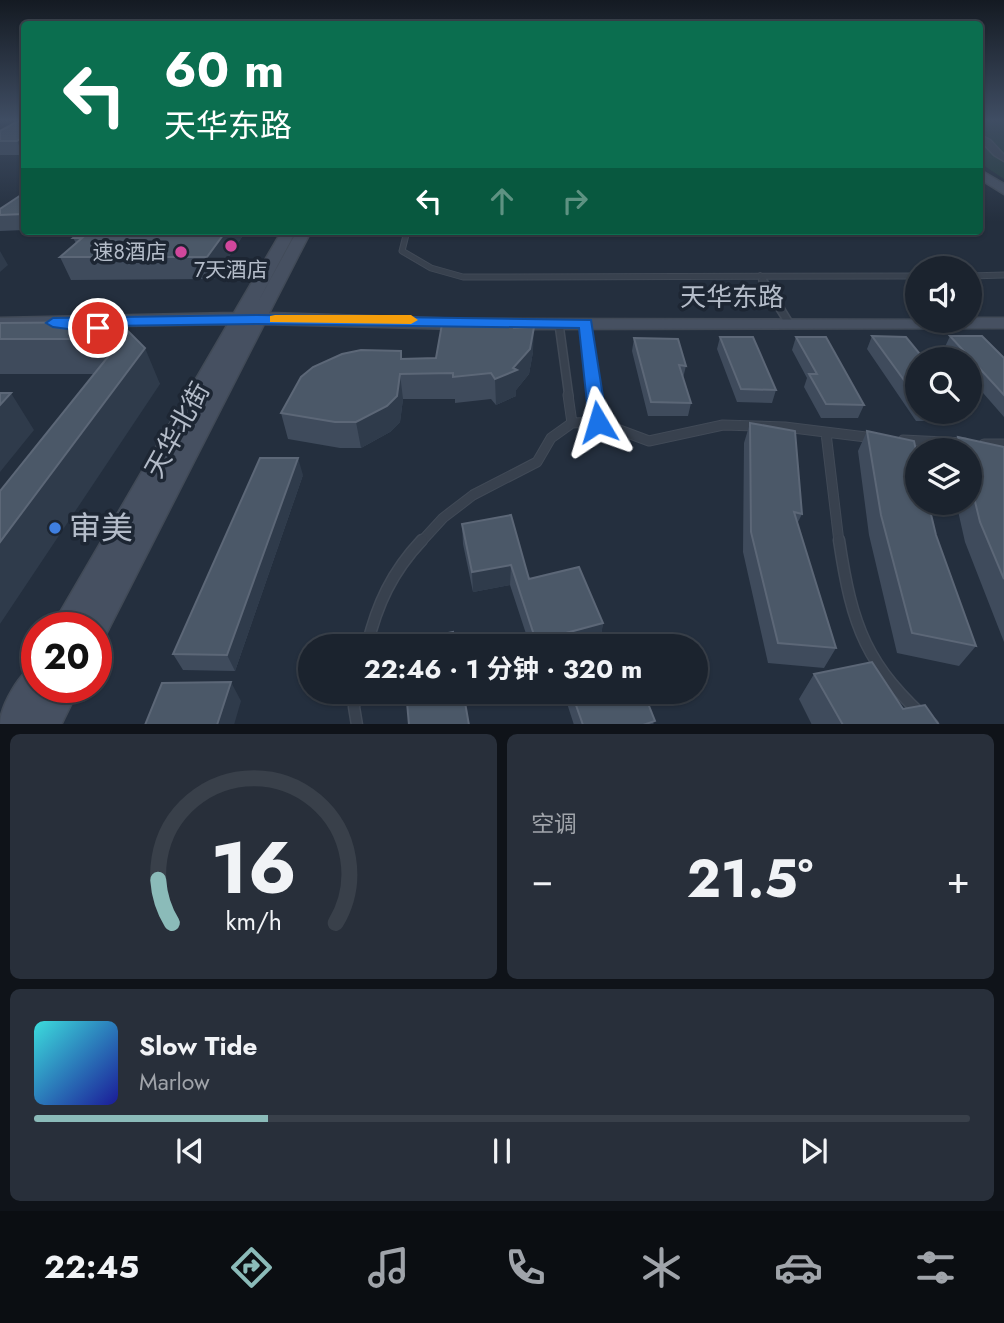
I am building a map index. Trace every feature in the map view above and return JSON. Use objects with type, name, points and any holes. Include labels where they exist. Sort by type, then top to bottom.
[{"type":"street","points":[[983,176],[1004,190]]},
{"type":"street","name":"天华北街","points":[[102,612],[287,235]]},
{"type":"street","name":"天华北街","points":[[75,612],[246,323],[301,235]]},
{"type":"street","name":"天华东路","points":[[0,323],[53,323],[98,328],[246,323],[409,328],[460,324],[1004,323]]},
{"type":"street","points":[[12,724],[24,703]]},
{"type":"street","points":[[43,724],[55,703]]},
{"type":"lane","points":[[406,235],[402,251],[410,258],[437,273],[463,277],[905,276]]},
{"type":"lane","points":[[982,276],[1004,275]]},
{"type":"lane","points":[[760,276],[789,323]]},
{"type":"lane","points":[[559,324],[572,423]]},
{"type":"lane","points":[[586,324],[598,422]]},
{"type":"lane","points":[[371,634],[376,608],[408,554],[443,518],[473,495],[537,462],[551,438],[572,423],[598,422],[649,442],[723,425],[785,427],[881,439]]},
{"type":"lane","points":[[826,433],[849,591],[861,629],[877,668],[933,724]]},
{"type":"lane","points":[[894,439],[1004,444]]},
{"type":"lane","points":[[355,704],[357,724]]},
{"type":"green space","points":[[983,154],[1004,154],[1004,179],[983,165]]},
{"type":"building","points":[[21,195],[21,214],[0,215],[0,209]]},
{"type":"building","points":[[76,235],[223,235],[207,257],[60,257],[82,238],[73,238]]},
{"type":"building","points":[[119,322],[145,348],[0,542],[0,491],[111,353],[97,339],[0,339],[0,323]]},
{"type":"building","points":[[513,322],[514,328],[534,327],[530,349],[513,368],[517,370],[495,379],[491,373],[453,377],[453,373],[400,374],[397,396],[387,406],[356,422],[335,422],[281,413],[301,377],[313,367],[342,354],[361,350],[401,351],[401,359],[436,358],[442,324]]},
{"type":"building","points":[[872,336],[906,337],[914,347],[905,347],[905,381]]},
{"type":"building","points":[[950,336],[982,336],[1004,358],[1004,395],[982,371],[982,347],[960,347]]},
{"type":"building","points":[[720,337],[753,337],[776,390],[741,389]]},
{"type":"building","points":[[796,337],[826,337],[864,405],[826,404],[809,374],[817,374]]},
{"type":"building","points":[[634,338],[678,339],[686,366],[679,365],[691,403],[651,402]]},
{"type":"building","points":[[0,393],[11,393],[0,405]]},
{"type":"building","points":[[750,423],[795,431],[802,514],[794,512],[836,648],[778,643],[751,532]]},
{"type":"building","points":[[867,431],[905,439],[905,515],[931,515],[976,646],[912,633],[881,515]]},
{"type":"building","points":[[982,442],[1004,447],[1004,579],[980,522]]},
{"type":"building","points":[[260,458],[298,458],[227,655],[173,654]]},
{"type":"building","points":[[511,515],[529,579],[579,567],[603,623],[562,634],[534,634],[511,565],[472,572],[462,524]]},
{"type":"building","points":[[872,662],[903,709],[925,705],[938,724],[842,724],[814,674]]},
{"type":"building","points":[[231,682],[217,724],[145,724],[162,683]]},
{"type":"building","points":[[407,704],[465,704],[469,724],[409,724]]},
{"type":"building","points":[[576,704],[648,704],[655,721],[646,724],[583,724]]},
{"type":"slow traffic","points":[[275,319],[411,320]]},
{"type":"place","name":"7天酒店","points":[[231,246]]},
{"type":"place","name":"速8酒店","points":[[181,252]]},
{"type":"place","name":"审美","points":[[55,528]]},
{"type":"route","points":[[98,328],[53,323],[258,319],[586,324],[598,422]]}]
